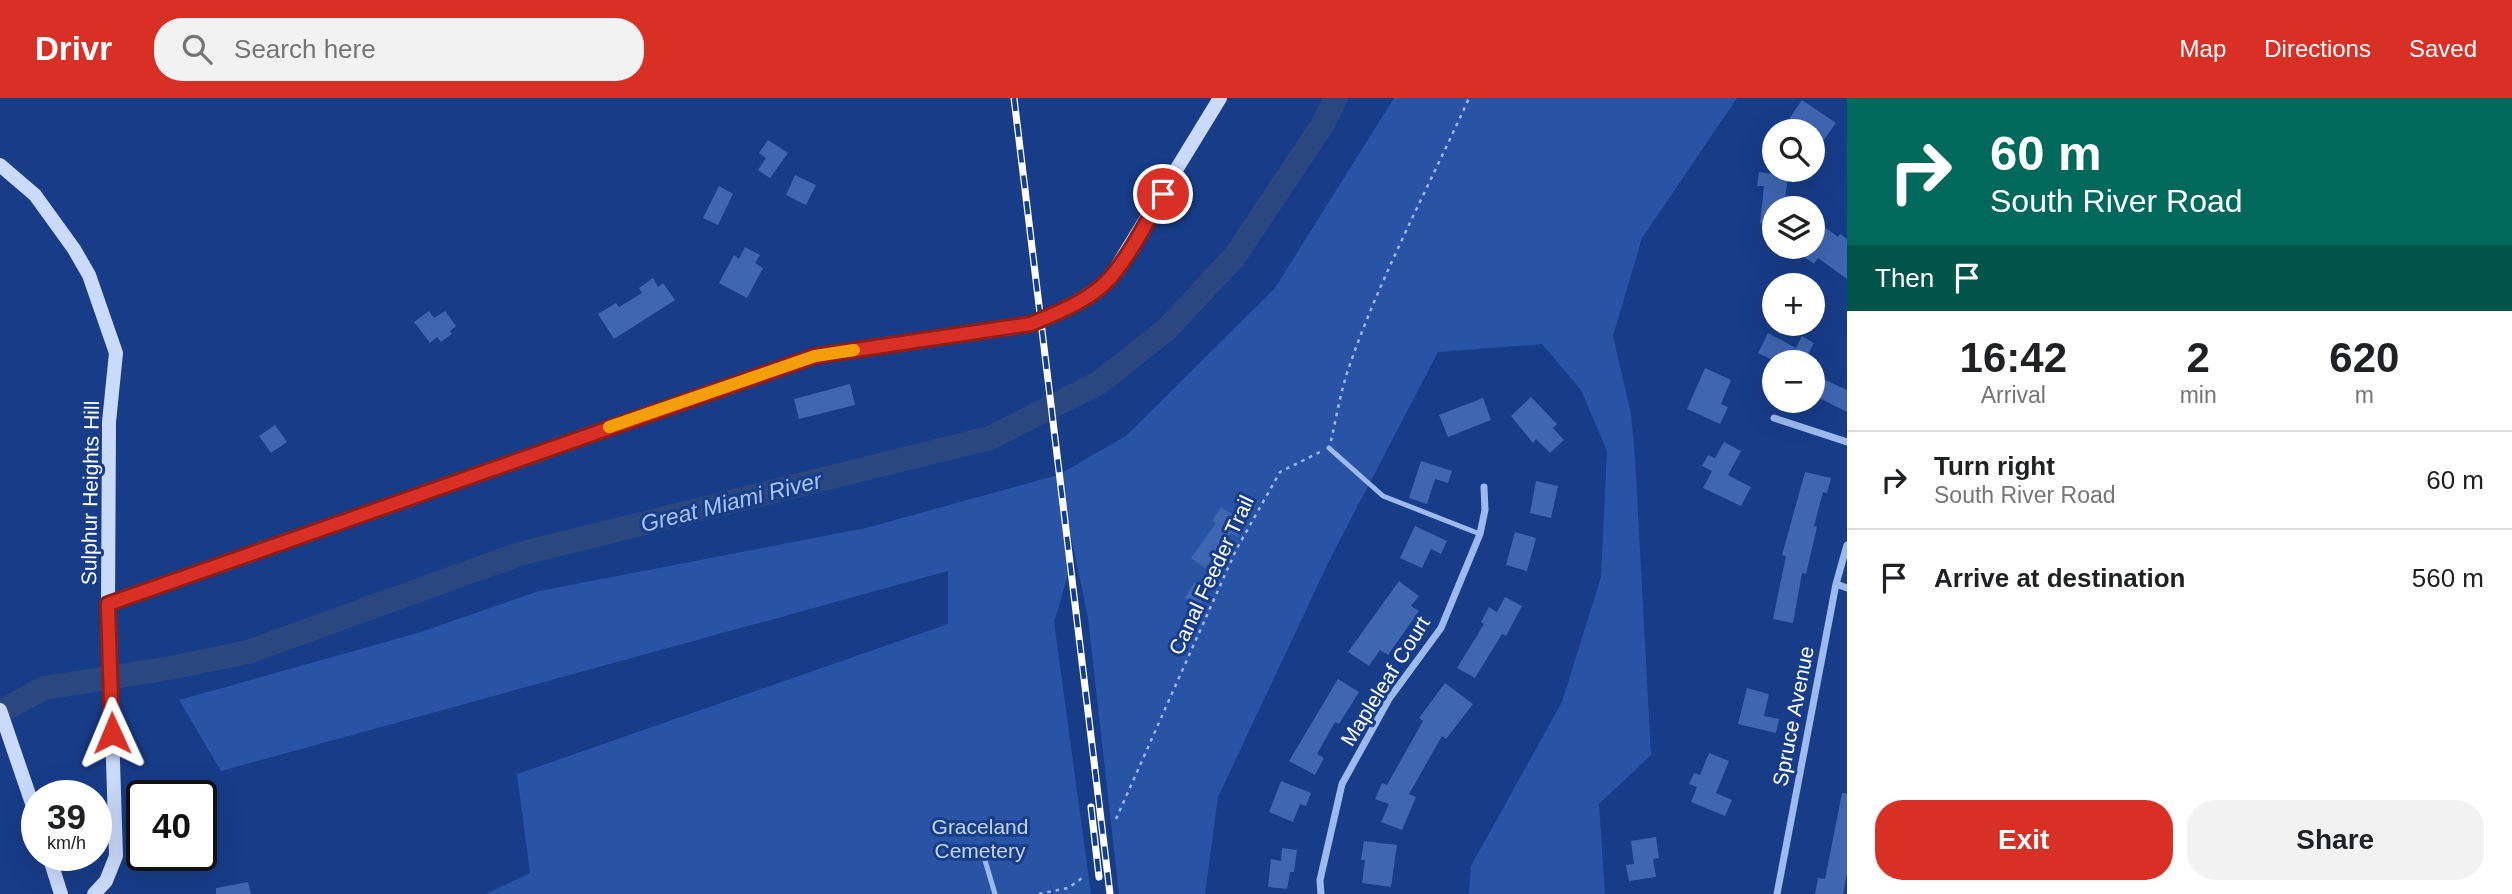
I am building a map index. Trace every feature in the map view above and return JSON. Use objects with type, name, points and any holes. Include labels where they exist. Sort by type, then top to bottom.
[{"type":"street","points":[[108,604],[815,356],[1031,324],[1062,311],[1088,296],[1110,278],[1220,98]]},
{"type":"street","name":"Sulphur Heights Hill","points":[[0,165],[35,195],[74,249],[89,275],[116,353],[110,422],[108,604],[116,856],[106,880],[94,894]]},
{"type":"street","points":[[1774,418],[1847,442]]},
{"type":"street","name":"Mapleleaf Court","points":[[1321,894],[1320,880],[1342,784],[1390,699],[1441,628],[1480,534],[1485,510],[1484,487]]},
{"type":"street","name":"Spruce Avenue","points":[[1777,894],[1836,584],[1847,545]]},
{"type":"street","points":[[1836,584],[1847,588]]},
{"type":"street","points":[[0,710],[24,780]]},
{"type":"street","points":[[54,871],[61,894]]},
{"type":"lane","points":[[1329,447],[1384,496],[1480,534]]},
{"type":"lane","points":[[984,856],[995,894]]},
{"type":"path","points":[[1329,447],[1347,374],[1396,248],[1429,187],[1469,98]]},
{"type":"path","name":"Canal Feeder Trail","points":[[1115,820],[1236,550],[1280,471],[1329,447]]},
{"type":"path","points":[[1039,894],[1068,888],[1085,876]]},
{"type":"green space","name":"Graceland Cemetery","points":[[1394,98],[1737,98],[1642,238],[1613,336],[1631,414],[1635,457],[1651,755],[1599,804],[1605,894],[1469,894],[1471,866],[1562,702],[1601,577],[1607,451],[1581,390],[1542,344],[1438,352],[1330,559],[1218,797],[1205,894],[1119,894],[1088,618],[1061,488],[1070,568],[1054,622],[1091,894],[1053,894],[1049,877],[1052,894],[486,894],[530,873],[517,774],[948,624],[948,571],[221,771],[179,700],[418,633],[539,591],[866,528],[1058,475],[1126,436],[1275,288]]},
{"type":"building","points":[[1802,100],[1836,123],[1825,138],[1825,119],[1789,119]]},
{"type":"building","points":[[768,140],[788,153],[770,178],[758,170],[766,158],[759,153]]},
{"type":"building","points":[[1759,172],[1762,172],[1762,182],[1787,182],[1786,196],[1763,196],[1764,186],[1757,186]]},
{"type":"building","points":[[795,175],[816,185],[806,205],[786,195]]},
{"type":"building","points":[[719,186],[733,194],[718,225],[703,218]]},
{"type":"building","points":[[1825,229],[1847,239],[1847,279],[1819,259],[1825,259]]},
{"type":"building","points":[[745,247],[760,255],[755,263],[763,268],[747,298],[719,283],[734,255],[739,259]]},
{"type":"building","points":[[653,278],[658,287],[663,283],[675,300],[614,339],[598,314],[616,303],[619,307],[642,293],[639,288]]},
{"type":"building","points":[[429,311],[434,318],[445,311],[456,326],[450,331],[452,334],[441,342],[437,337],[430,343],[414,322]]},
{"type":"building","points":[[1766,336],[1774,336],[1796,348],[1802,336],[1814,343],[1810,350],[1762,350],[1762,355],[1758,353]]},
{"type":"building","points":[[1705,368],[1731,380],[1721,404],[1728,407],[1720,424],[1687,409]]},
{"type":"building","points":[[1825,380],[1847,390],[1847,412],[1825,401]]},
{"type":"building","points":[[850,384],[855,405],[799,419],[794,399]]},
{"type":"building","points":[[1531,397],[1557,424],[1553,428],[1564,440],[1550,453],[1536,439],[1533,443],[1511,416]]},
{"type":"building","points":[[1483,398],[1491,420],[1448,437],[1439,415]]},
{"type":"building","points":[[275,425],[287,442],[271,453],[259,436]]},
{"type":"building","points":[[1724,442],[1741,451],[1728,475],[1751,487],[1741,506],[1703,488],[1712,471],[1702,466],[1708,455],[1715,458]]},
{"type":"building","points":[[1421,461],[1452,471],[1448,483],[1435,479],[1427,504],[1409,498]]},
{"type":"building","points":[[1805,472],[1831,478],[1827,493],[1823,492],[1814,526],[1817,527],[1806,574],[1802,573],[1793,623],[1773,619],[1786,556],[1782,555]]},
{"type":"building","points":[[1536,481],[1558,486],[1551,518],[1530,513]]},
{"type":"building","points":[[1221,507],[1246,523],[1238,537],[1231,533],[1205,568],[1191,558],[1216,523],[1212,521]]},
{"type":"building","points":[[1415,526],[1447,541],[1441,554],[1431,549],[1422,568],[1400,558]]},
{"type":"building","points":[[1515,532],[1536,538],[1527,571],[1506,565]]},
{"type":"building","points":[[1399,581],[1419,596],[1411,606],[1419,611],[1388,655],[1380,650],[1369,666],[1348,652]]},
{"type":"building","points":[[1194,583],[1208,592],[1199,606],[1185,598]]},
{"type":"building","points":[[1505,597],[1522,606],[1506,636],[1502,634],[1475,678],[1457,668],[1484,624],[1481,622],[1489,607],[1497,612]]},
{"type":"building","points":[[1338,679],[1359,692],[1339,724],[1335,722],[1317,754],[1324,758],[1315,775],[1289,761]]},
{"type":"building","points":[[1445,683],[1473,704],[1446,739],[1442,736],[1409,794],[1416,797],[1402,830],[1381,822],[1389,804],[1375,799],[1382,783],[1387,785],[1423,721],[1419,718]]},
{"type":"building","points":[[1747,688],[1769,694],[1764,716],[1779,719],[1776,733],[1738,724]]},
{"type":"building","points":[[1709,753],[1729,761],[1716,793],[1732,800],[1725,816],[1691,802],[1697,787],[1689,784],[1694,773],[1700,775]]},
{"type":"building","points":[[1281,781],[1311,793],[1306,806],[1300,804],[1293,822],[1269,812]]},
{"type":"building","points":[[1842,793],[1847,793],[1847,873],[1843,894],[1815,894],[1818,878],[1825,879]]},
{"type":"building","points":[[1656,837],[1659,858],[1653,859],[1656,877],[1629,881],[1626,865],[1634,864],[1631,841]]},
{"type":"building","points":[[1364,841],[1397,845],[1391,887],[1362,883]]},
{"type":"building","points":[[1282,848],[1297,850],[1294,872],[1290,872],[1287,889],[1268,887],[1271,859],[1281,861]]},
{"type":"building","points":[[248,882],[251,894],[216,894],[216,888]]},
{"type":"waterway","name":"Great Miami River","points":[[0,712],[44,688],[165,669],[248,652],[519,554],[990,438],[1100,382],[1166,330],[1235,256],[1323,124],[1336,98]]},
{"type":"railway","points":[[1014,98],[1110,894]]},
{"type":"railway","points":[[1091,807],[1099,877]]},
{"type":"slow traffic","points":[[609,427],[815,356],[854,350]]},
{"type":"route","points":[[112,733],[108,604],[815,356],[1031,324],[1088,296],[1110,278],[1163,194]]}]
